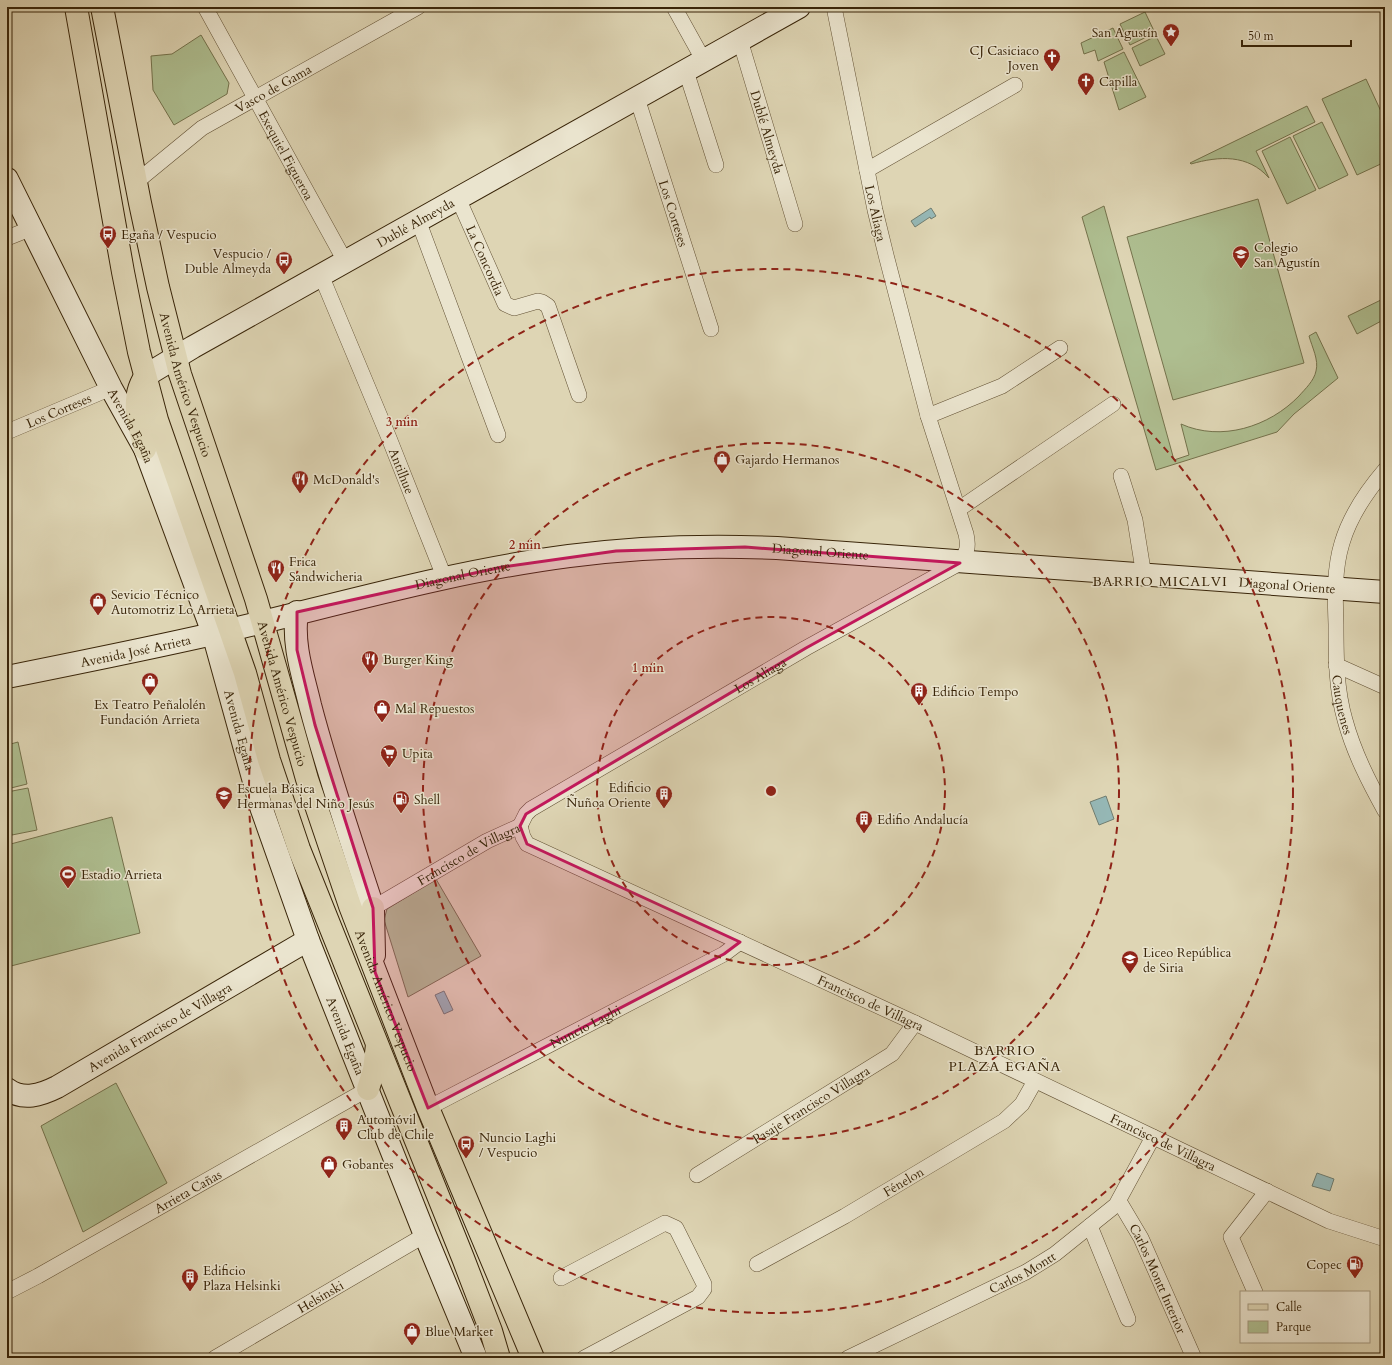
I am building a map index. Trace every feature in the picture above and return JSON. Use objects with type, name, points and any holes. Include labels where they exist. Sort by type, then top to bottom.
[{"type":"main road","name":"Avenida Américo Vespucio","points":[[64,7],[85,65]]},
{"type":"main road","name":"Avenida Américo Vespucio","points":[[76,7],[85,65],[122,264],[145,376],[221,632],[245,673],[269,760],[299,849],[463,1258],[491,1331],[499,1358]]},
{"type":"main road","name":"Avenida Américo Vespucio","points":[[102,7],[135,183],[158,287],[176,358],[192,413],[263,621],[307,779],[350,906],[428,1108],[533,1358]]},
{"type":"main road","name":"Dublé Almeyda","points":[[145,376],[345,261],[799,7]]},
{"type":"main road","name":"Avenida Egaña","points":[[7,179],[111,388],[145,449],[221,632],[259,801],[308,940],[425,1235],[476,1358]]},
{"type":"main road","points":[[145,376],[138,391],[137,406],[145,449]]},
{"type":"main road","name":"Diagonal Oriente","points":[[263,621],[445,579],[524,563],[622,550],[680,547],[777,548],[1144,576],[1385,592]]},
{"type":"main road","name":"Avenida Américo Vespucio","points":[[297,612],[296,640],[312,710],[333,788],[373,908]]},
{"type":"main road","name":"Avenida José Arrieta","points":[[7,677],[221,632],[263,621]]},
{"type":"main road","points":[[373,908],[375,972]]},
{"type":"main road","name":"Avenida Francisco de Villagra","points":[[7,1090],[15,1094],[30,1096],[57,1087],[308,940]]},
{"type":"main road","points":[[368,1089],[374,1070],[377,1044]]},
{"type":"street","name":"Exequiel Figueroa","points":[[205,7],[345,261]]},
{"type":"street","name":"Vasco de Gama","points":[[135,183],[202,128],[418,7]]},
{"type":"street","points":[[674,7],[695,66],[716,165]]},
{"type":"street","name":"Los Aliaga","points":[[520,826],[526,814],[532,809],[813,644],[960,562],[967,552],[968,545],[959,509],[928,416],[874,210],[834,7]]},
{"type":"street","name":"Dublé Almeyda","points":[[740,40],[796,224]]},
{"type":"street","points":[[867,170],[1014,85]]},
{"type":"street","name":"Los Corteses","points":[[637,98],[711,329]]},
{"type":"street","name":"La Concordia","points":[[458,198],[505,304],[514,308],[538,301],[548,306],[579,395]]},
{"type":"street","points":[[418,220],[498,435]]},
{"type":"street","points":[[7,238],[32,228]]},
{"type":"street","name":"Antilhue","points":[[321,275],[389,438],[445,579]]},
{"type":"street","points":[[928,416],[1002,386],[1060,348]]},
{"type":"street","name":"Los Corteses","points":[[7,432],[111,388]]},
{"type":"street","points":[[959,509],[1113,404]]},
{"type":"street","name":"Cauquenes","points":[[1385,470],[1366,496],[1346,531],[1339,553],[1335,589],[1336,665],[1340,701],[1351,740],[1385,811]]},
{"type":"street","points":[[1121,476],[1135,520],[1144,576]]},
{"type":"street","points":[[1336,665],[1385,687]]},
{"type":"street","name":"Francisco de Villagra","points":[[373,908],[487,841],[520,826],[522,837],[527,844],[914,1023],[1329,1221],[1385,1239]]},
{"type":"street","name":"Nuncio Laghi","points":[[428,1108],[724,954],[740,942]]},
{"type":"street","name":"Pasaje Francisco Villagra","points":[[697,1175],[892,1054],[914,1023]]},
{"type":"street","name":"Fénelon","points":[[757,1264],[845,1216],[1004,1120],[1022,1104],[1035,1081]]},
{"type":"street","name":"Arrieta Cañas","points":[[7,1292],[38,1276],[368,1089]]},
{"type":"street","name":"Carlos Montt","points":[[848,1358],[1026,1272],[1055,1254],[1116,1205],[1153,1137]]},
{"type":"street","points":[[1255,1291],[1231,1237],[1267,1191]]},
{"type":"street","name":"Carlos Montt Interior","points":[[1119,1201],[1141,1238],[1194,1358]]},
{"type":"street","points":[[561,1278],[665,1223],[676,1228],[704,1284],[704,1289],[698,1297],[584,1358]]},
{"type":"street","points":[[1090,1226],[1128,1319]]},
{"type":"street","name":"Helsinski","points":[[216,1358],[425,1235]]},
{"type":"highlighted area","points":[[745,547],[960,563],[806,648],[526,814],[520,826],[527,844],[740,942],[724,954],[428,1108],[375,972],[373,908],[315,725],[297,650],[297,612],[502,567],[616,551]]},
{"type":"green space","points":[[1145,12],[1155,33],[1130,45],[1120,24]]},
{"type":"green space","points":[[1113,28],[1123,49],[1098,61],[1095,50],[1084,54],[1081,43]]},
{"type":"green space","points":[[201,35],[229,83],[227,94],[174,125],[153,90],[151,56],[172,54]]},
{"type":"green space","points":[[1156,36],[1165,54],[1140,66],[1132,48]]},
{"type":"green space","points":[[1124,52],[1146,97],[1119,110],[1104,62]]},
{"type":"green space","points":[[1366,79],[1385,120],[1385,162],[1357,175],[1322,99]]},
{"type":"green space","points":[[1307,106],[1315,122],[1256,151],[1269,178],[1261,170],[1252,165],[1233,159],[1212,159],[1190,163]]},
{"type":"green space","points":[[1322,122],[1348,175],[1319,189],[1293,136]]},
{"type":"green space","points":[[1290,137],[1316,190],[1287,204],[1262,151]]},
{"type":"green space","points":[[1258,199],[1304,363],[1173,400],[1127,237]]},
{"type":"green space","points":[[1104,206],[1174,460],[1189,455],[1181,424],[1212,432],[1228,431],[1259,423],[1274,416],[1287,407],[1306,388],[1315,375],[1317,367],[1316,358],[1309,336],[1316,332],[1338,378],[1294,414],[1277,432],[1156,470],[1082,217]]},
{"type":"green space","points":[[1385,298],[1385,319],[1357,334],[1348,316]]},
{"type":"green space","points":[[18,742],[27,784],[7,789],[7,745]]},
{"type":"green space","points":[[28,788],[37,830],[12,835],[7,813],[7,792]]},
{"type":"green space","name":"Estadio Arrieta","points":[[112,817],[140,933],[7,967],[7,845]]},
{"type":"green space","points":[[436,879],[481,956],[408,997],[384,920],[387,909]]},
{"type":"green space","points":[[116,1083],[167,1183],[83,1232],[41,1126]]},
{"type":"water","points":[[931,208],[936,216],[931,219],[930,217],[915,227],[911,221]]},
{"type":"water","points":[[1106,796],[1114,819],[1099,825],[1090,802]]},
{"type":"water","points":[[444,991],[453,1010],[444,1014],[435,995]]},
{"type":"water","points":[[1317,1173],[1334,1179],[1330,1191],[1312,1186]]},
{"type":"place","name":"San Agustín","points":[[1171,47]]},
{"type":"place","name":"CJ Casiciaco Joven","points":[[1052,72]]},
{"type":"place","name":"Capilla","points":[[1086,96]]},
{"type":"place","name":"Egaña / Vespucio","points":[[108,249]]},
{"type":"place","name":"Colegio San Agustín","points":[[1241,269]]},
{"type":"place","name":"Vespucio / Duble Almeyda","points":[[284,275]]},
{"type":"place","name":"Gajardo Hermanos","points":[[722,474]]},
{"type":"place","name":"McDonald's","points":[[300,494]]},
{"type":"place","name":"Frica Sandwicheria","points":[[276,583]]},
{"type":"place","name":"Sevicio Técnico Automotriz Lo Arrieta","points":[[98,616]]},
{"type":"place","name":"Burger King","points":[[370,674]]},
{"type":"place","name":"Ex Teatro Peñalolén Fundación Arrieta","points":[[150,696]]},
{"type":"place","name":"Edificio Tempo","points":[[919,706]]},
{"type":"place","name":"Mal Repuestos","points":[[382,723]]},
{"type":"place","name":"Upita","points":[[389,768]]},
{"type":"place","name":"Edificio Ñuñoa Oriente","points":[[664,809]]},
{"type":"place","name":"Escuela Básica Hermanas del Niño Jesús","points":[[224,810]]},
{"type":"place","name":"Shell","points":[[401,814]]},
{"type":"place","name":"Edifio Andalucía","points":[[864,834]]},
{"type":"place","name":"Estadio Arrieta","points":[[68,889]]},
{"type":"place","name":"Liceo República de Siria","points":[[1130,974]]},
{"type":"place","name":"Automóvil Club de Chile","points":[[344,1141]]},
{"type":"place","name":"Nuncio Laghi / Vespucio","points":[[466,1159]]},
{"type":"place","name":"Gobantes","points":[[329,1179]]},
{"type":"place","name":"Copec","points":[[1355,1279]]},
{"type":"place","name":"Edificio Plaza Helsinki","points":[[190,1292]]},
{"type":"place","name":"Blue Market","points":[[412,1346]]},
{"type":"district","name":"BARRIO MICALVI","points":[[1160,581]]},
{"type":"district","name":"BARRIO PLAZA EGAÑA","points":[[1005,1058]]}]
